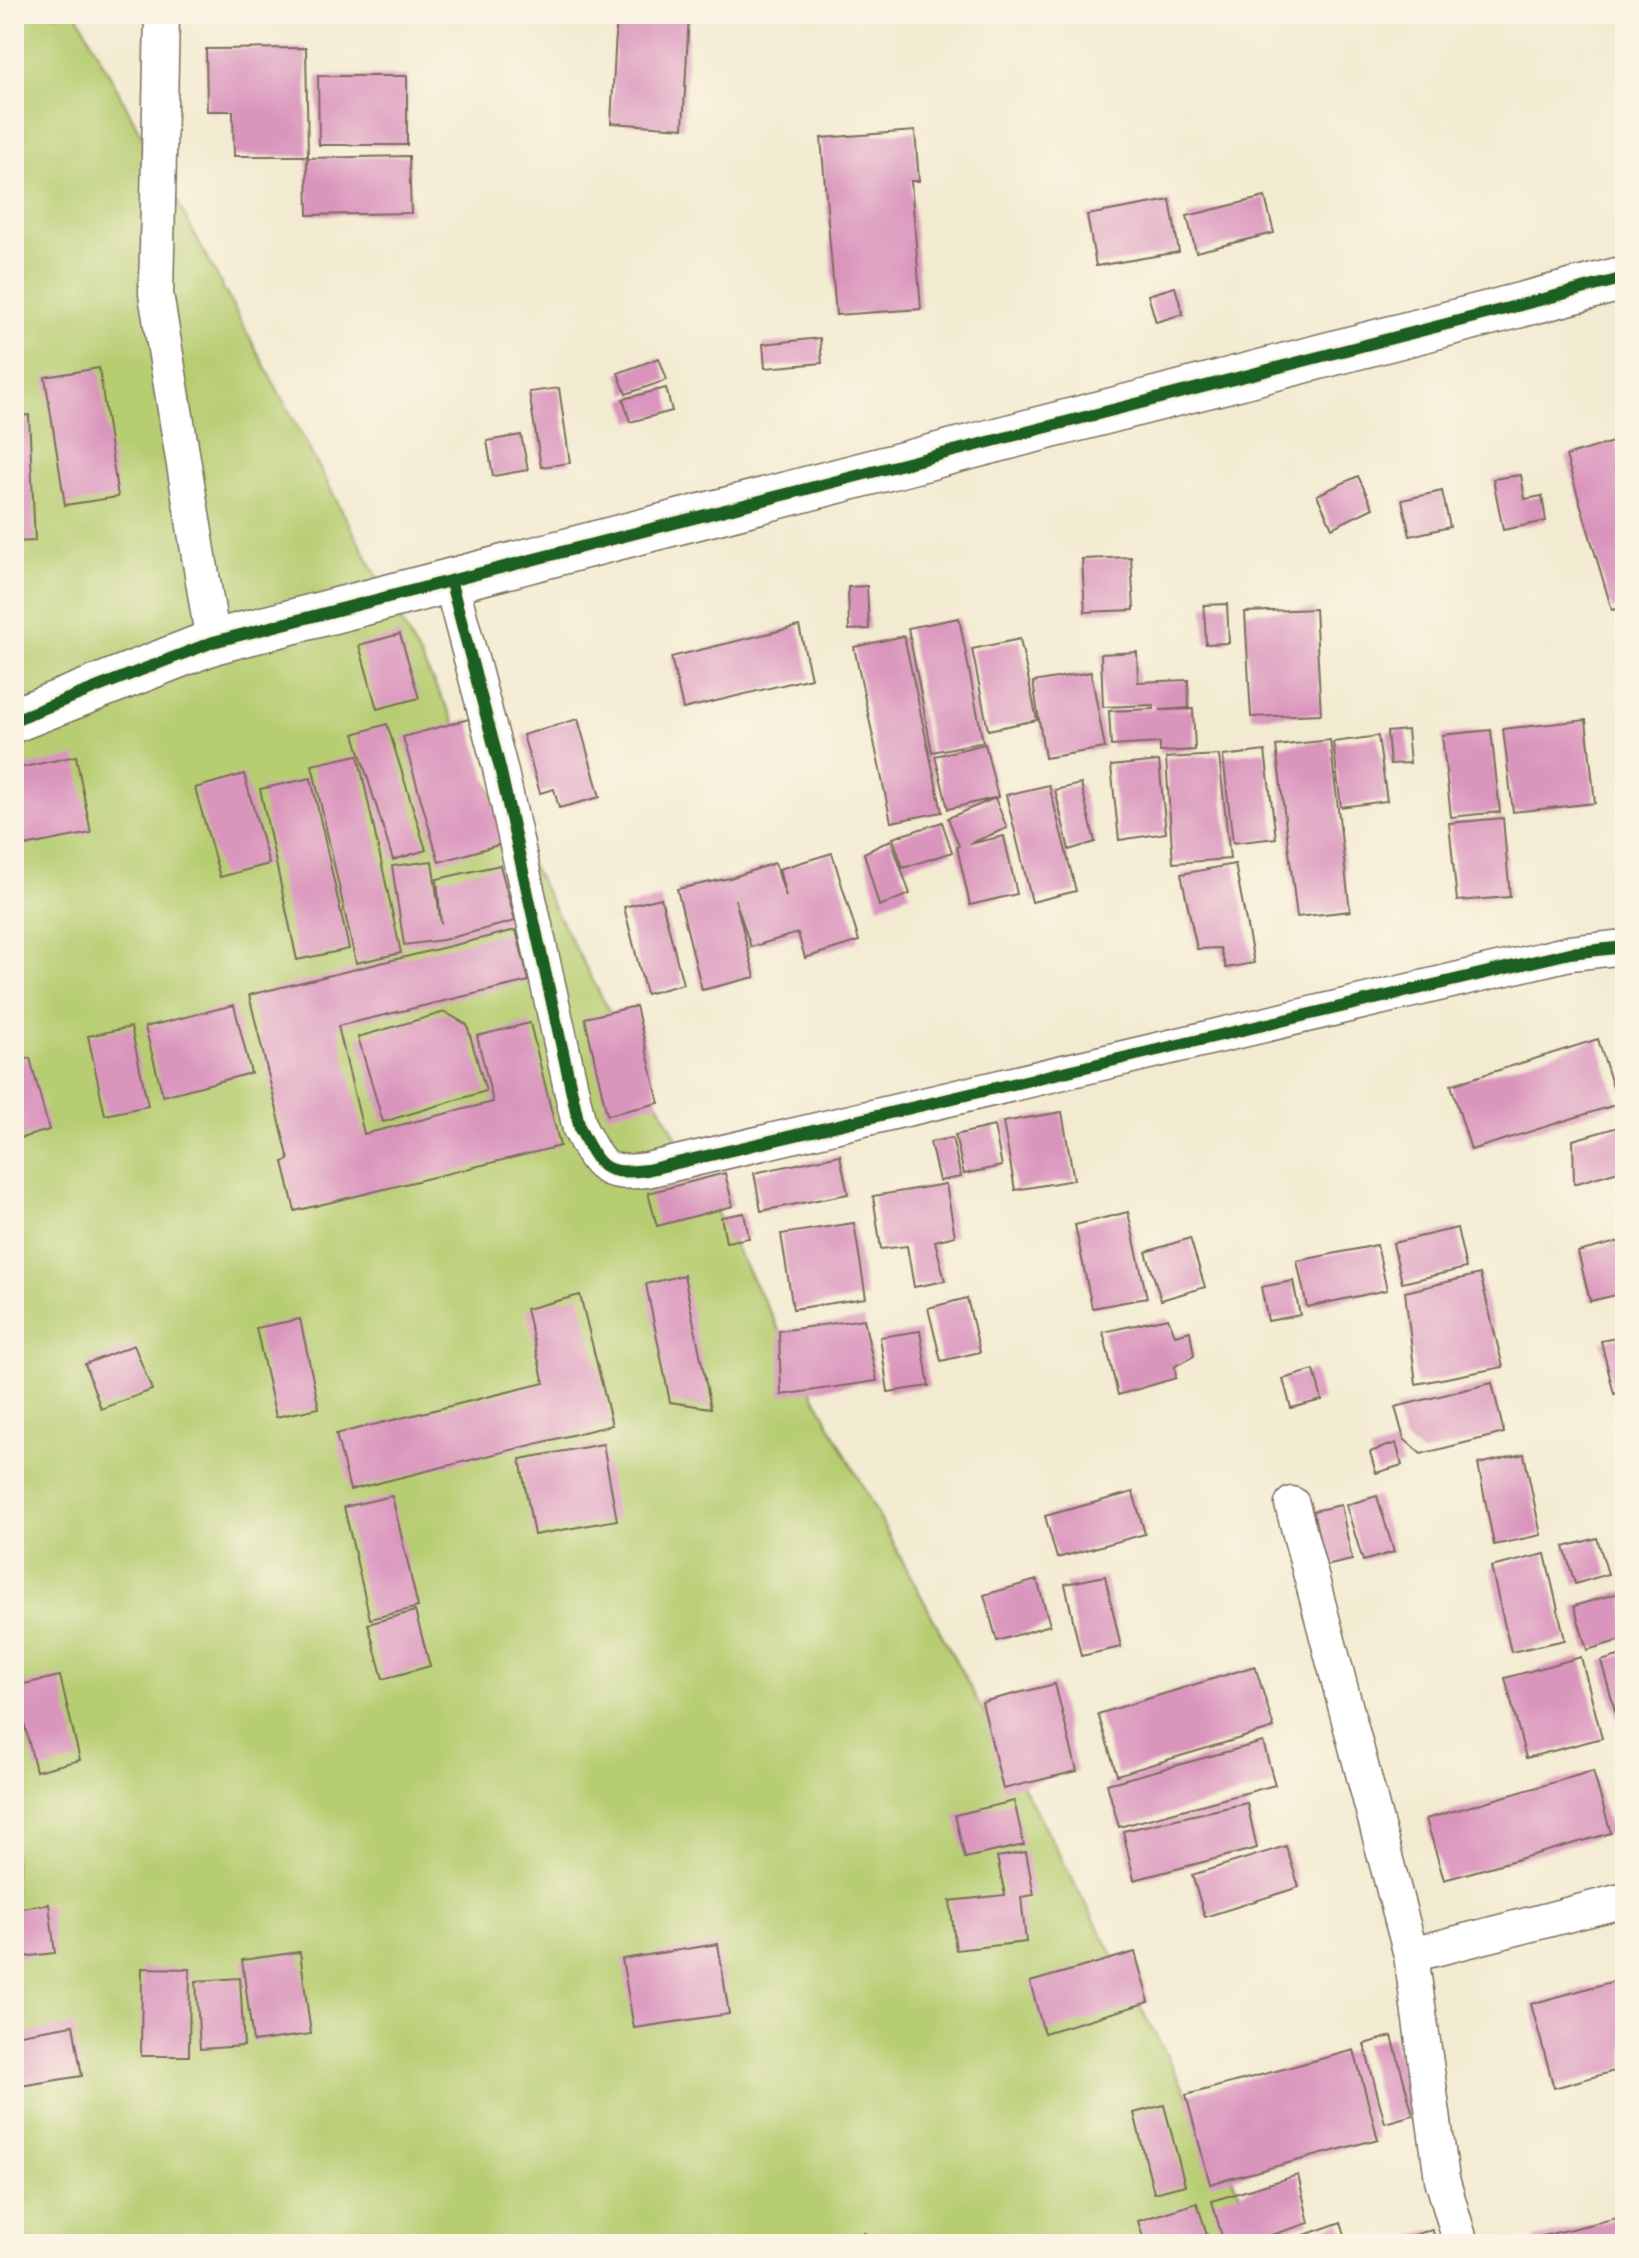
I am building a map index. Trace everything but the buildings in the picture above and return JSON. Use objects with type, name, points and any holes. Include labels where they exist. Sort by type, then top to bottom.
[{"type":"street","points":[[162,14],[156,294],[213,642]]},
{"type":"street","points":[[14,720],[213,642],[1625,278]]},
{"type":"street","points":[[451,583],[500,768],[580,1129],[597,1162],[620,1173],[647,1170],[1570,953],[1625,947]]},
{"type":"street","points":[[1292,1504],[1411,1955],[1442,2179],[1461,2244]]},
{"type":"street","points":[[1411,1955],[1625,1900]]},
{"type":"green space","points":[[14,14],[77,14],[1267,2244],[14,2244]]},
{"type":"cycle path","points":[[14,720],[213,642],[1625,278]]},
{"type":"cycle path","points":[[451,583],[500,768],[580,1129],[598,1160],[611,1169],[647,1170],[1570,953],[1625,947]]}]
